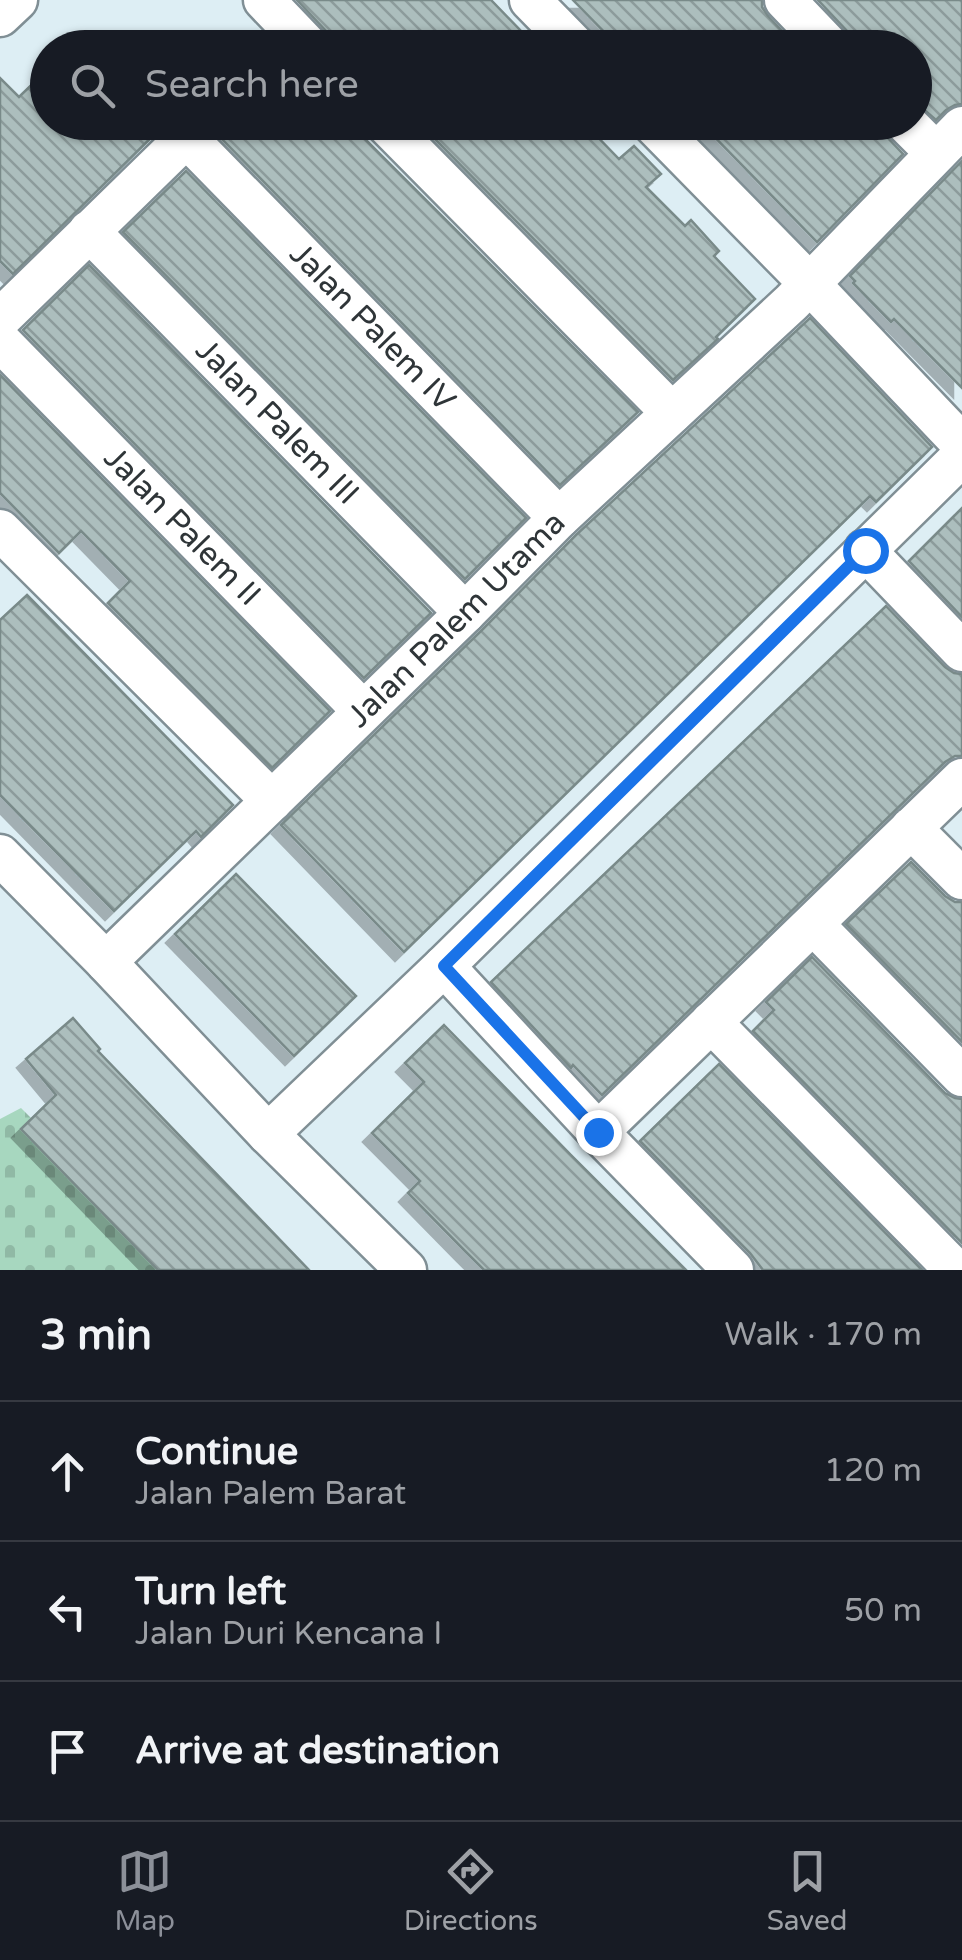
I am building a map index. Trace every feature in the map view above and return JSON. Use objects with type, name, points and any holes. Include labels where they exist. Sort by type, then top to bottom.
[{"type":"street","points":[[0,16],[16,0]]},
{"type":"street","points":[[264,0],[286,30]]},
{"type":"street","points":[[530,0],[559,30]]},
{"type":"street","points":[[785,0],[814,30]]},
{"type":"street","points":[[0,319],[184,140]]},
{"type":"street","name":"Jalan Palem IV","points":[[204,140],[559,518]]},
{"type":"street","points":[[402,140],[672,413]]},
{"type":"street","points":[[669,140],[962,444]]},
{"type":"street","name":"Jalan Palem Utama","points":[[106,962],[559,518],[792,302],[949,140]]},
{"type":"street","name":"Jalan Palem III","points":[[89,230],[465,614]]},
{"type":"street","name":"Jalan Palem II","points":[[0,341],[363,712]]},
{"type":"street","points":[[268,1134],[962,456]]},
{"type":"street","points":[[0,530],[272,802]]},
{"type":"street","points":[[865,550],[962,651]]},
{"type":"street","points":[[598,1132],[962,779]]},
{"type":"street","points":[[912,828],[962,879]]},
{"type":"street","points":[[0,856],[268,1134],[406,1270]]},
{"type":"street","points":[[812,924],[962,1076]]},
{"type":"street","points":[[444,966],[732,1270]]},
{"type":"street","points":[[712,1022],[956,1270]]},
{"type":"green space","points":[[21,1108],[183,1270],[0,1270],[0,1119]]},
{"type":"building","points":[[297,0],[491,0],[520,30],[325,30]]},
{"type":"building","points":[[573,0],[762,0],[762,7],[781,30],[602,30]]},
{"type":"building","points":[[818,0],[962,0],[962,104],[946,110],[936,120],[932,117],[932,30],[846,30]]},
{"type":"building","points":[[0,78],[19,97],[30,86],[30,140],[149,140],[13,274],[0,261]]},
{"type":"building","points":[[223,140],[366,140],[638,412],[560,485]]},
{"type":"building","points":[[436,140],[601,140],[619,159],[634,146],[661,174],[646,187],[685,226],[691,220],[719,251],[714,256],[755,299],[673,380]]},
{"type":"building","points":[[718,140],[890,140],[903,154],[817,242]]},
{"type":"building","points":[[962,161],[962,388],[894,319],[891,322],[850,276]]},
{"type":"building","points":[[186,171],[526,518],[465,579],[123,232]]},
{"type":"building","points":[[89,265],[431,613],[364,678],[23,330]]},
{"type":"building","points":[[810,318],[932,447],[876,502],[870,496],[404,952],[281,825],[576,535]]},
{"type":"building","points":[[0,375],[330,711],[272,768],[108,603],[130,581],[81,531],[59,553],[0,493]]},
{"type":"building","points":[[962,508],[962,617],[909,561]]},
{"type":"building","points":[[27,595],[233,805],[201,837],[196,831],[114,911],[0,795],[0,620]]},
{"type":"building","points":[[886,606],[945,667],[962,674],[962,756],[945,762],[602,1095],[573,1065],[571,1068],[491,982]]},
{"type":"building","points":[[911,862],[945,896],[962,902],[962,1042],[846,924]]},
{"type":"building","points":[[236,874],[356,996],[294,1056],[175,934]]},
{"type":"building","points":[[812,957],[945,1093],[962,1099],[962,1243],[753,1031],[774,1010],[766,1002]]},
{"type":"building","points":[[73,1018],[98,1051],[309,1270],[158,1270],[21,1129],[56,1095],[26,1059]]},
{"type":"building","points":[[444,1025],[686,1270],[484,1270],[465,1251],[408,1193],[420,1181],[372,1133],[424,1082],[405,1063]]},
{"type":"building","points":[[719,1064],[922,1270],[763,1270],[640,1141]]},
{"type":"route","points":[[598,1132],[444,966],[865,550]]}]
